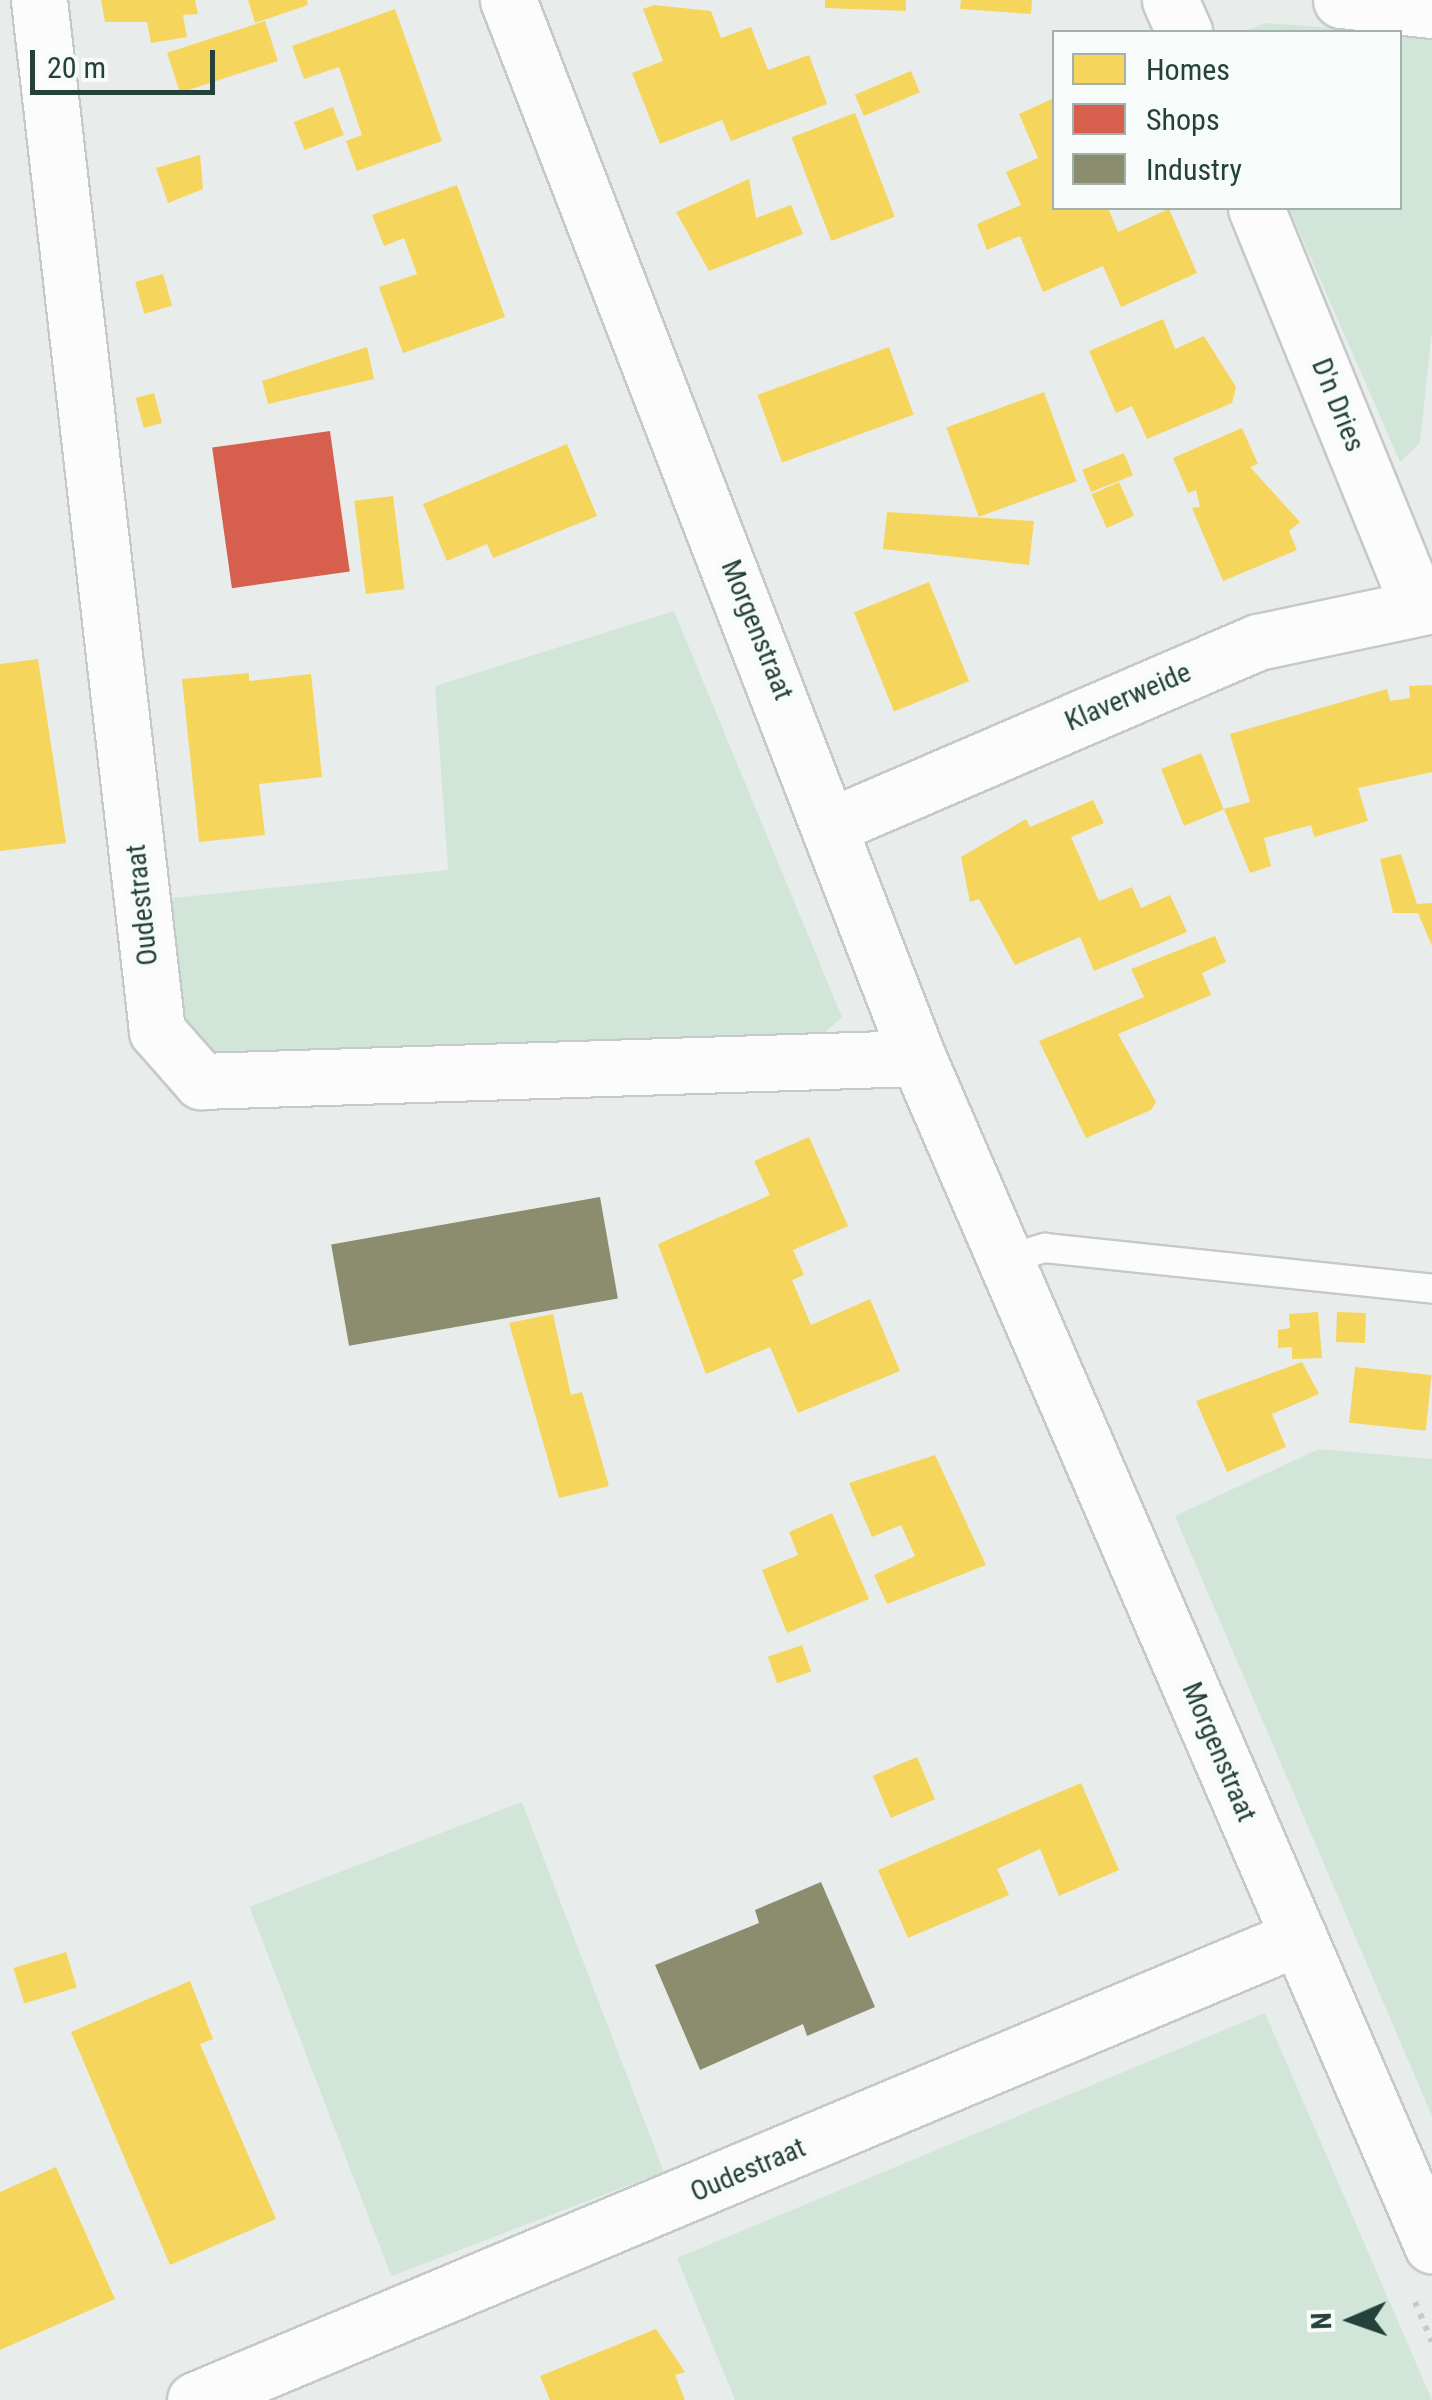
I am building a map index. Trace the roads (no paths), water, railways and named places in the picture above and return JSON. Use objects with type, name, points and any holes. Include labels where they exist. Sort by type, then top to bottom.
[{"type":"street","name":"Oudestraat","points":[[39,0],[157,1031],[201,1081],[918,1058]]},
{"type":"street","name":"Morgenstraat","points":[[508,0],[834,824],[918,1058],[1008,1258],[1432,2246]]},
{"type":"street","points":[[1170,0],[1183,30]]},
{"type":"street","points":[[1341,0],[1432,10]]},
{"type":"street","name":"D'n Dries","points":[[1257,210],[1425,604]]},
{"type":"street","name":"Klaverweide","points":[[834,824],[1258,642],[1425,604]]},
{"type":"street","name":"Oudestraat","points":[[195,2400],[1299,1938]]},
{"type":"lane","points":[[1008,1258],[1045,1248],[1432,1289]]}]
